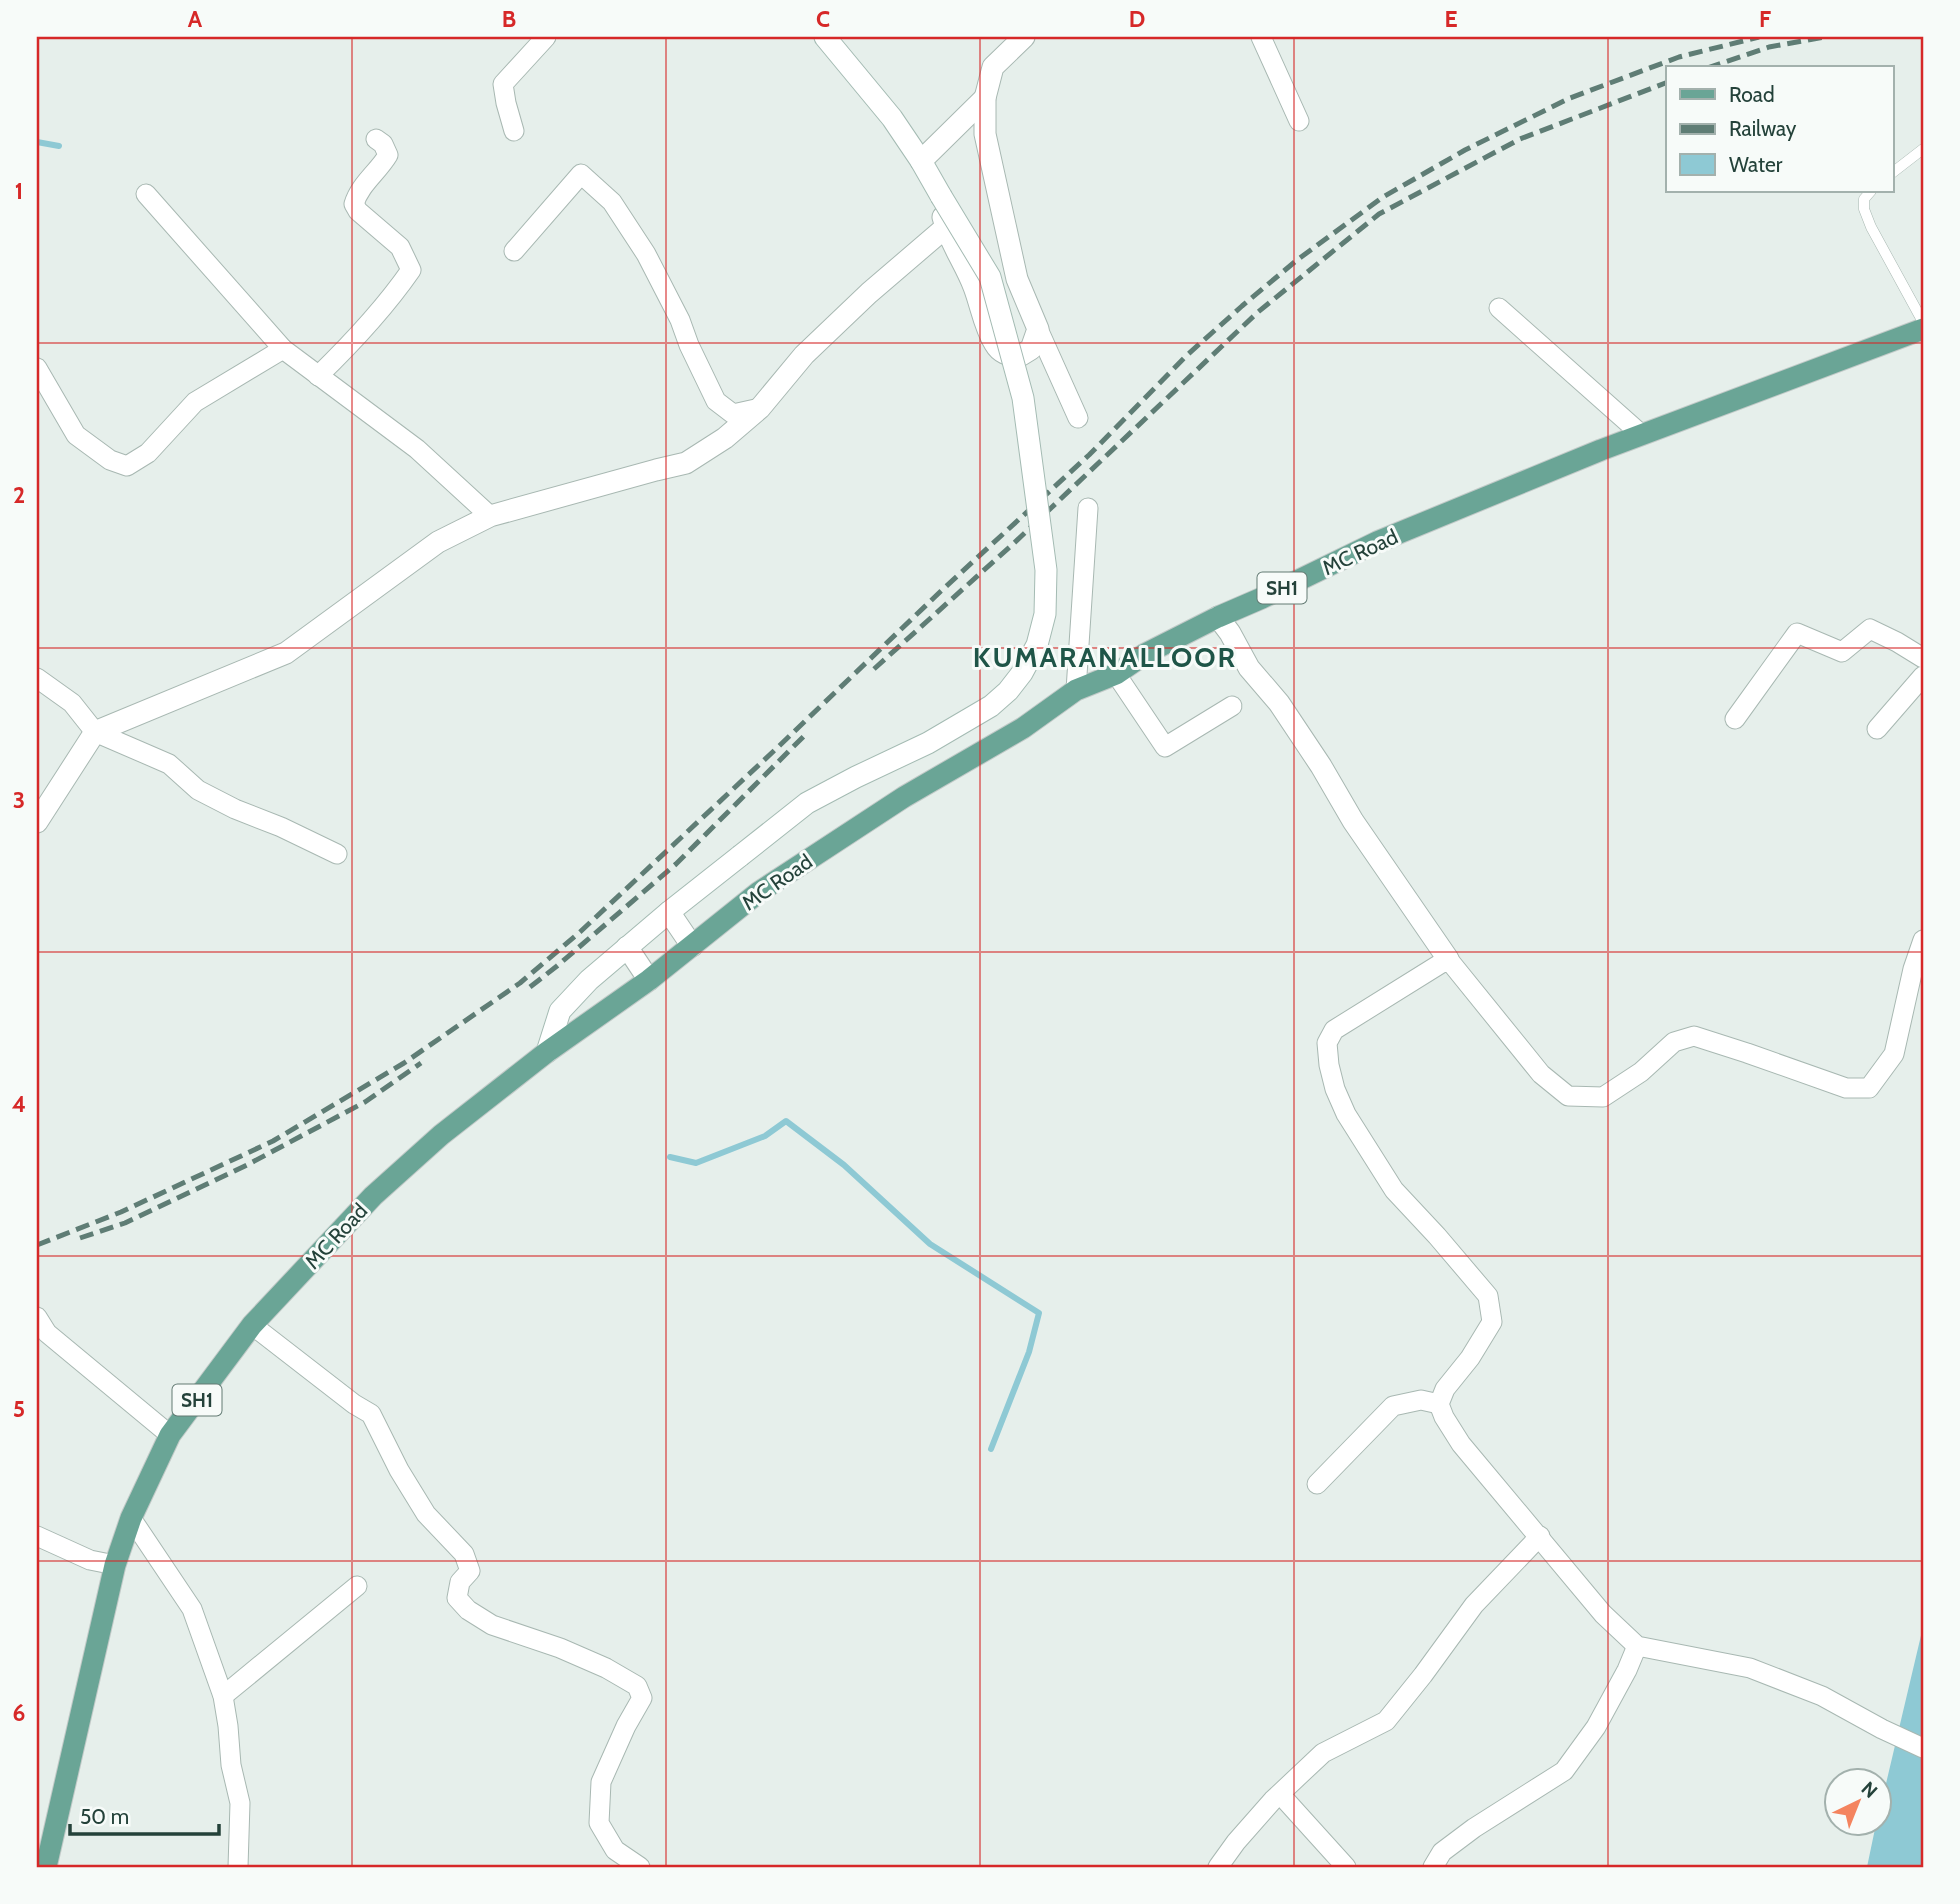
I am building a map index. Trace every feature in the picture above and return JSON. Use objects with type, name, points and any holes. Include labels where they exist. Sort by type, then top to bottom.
[{"type":"main road","name":"MC Road","points":[[46,1867],[115,1566],[131,1518],[170,1435],[252,1325],[373,1196],[441,1135],[547,1052],[649,980],[759,892],[904,797],[1023,728],[1076,690],[1116,674],[1145,654],[1218,617],[1377,542],[1601,450],[1923,329]]},
{"type":"street","points":[[514,131],[503,83],[546,37]]},
{"type":"street","points":[[1024,37],[993,67],[985,98],[985,134],[1017,279],[1078,418]]},
{"type":"street","points":[[1261,37],[1299,121]]},
{"type":"street","points":[[547,1052],[560,1011],[589,979],[669,912],[807,803],[928,743],[991,706],[1008,691],[1022,673],[1037,645],[1045,614],[1046,570],[1023,398],[990,277],[921,161],[833,40]]},
{"type":"street","points":[[921,161],[985,98]]},
{"type":"street","points":[[318,376],[367,325],[411,270],[400,247],[358,211],[354,204],[356,196],[388,155],[383,144],[376,139]]},
{"type":"street","points":[[514,251],[581,173],[612,202],[646,254],[680,320],[716,401],[733,414],[760,408]]},
{"type":"street","points":[[146,194],[283,349],[417,449],[490,516]]},
{"type":"street","points":[[941,195],[946,227],[974,285],[995,344],[1006,355],[1017,357],[1031,349],[1038,329]]},
{"type":"street","points":[[37,822],[95,732],[286,653],[438,542],[490,516],[686,463],[725,438],[760,408],[804,355],[869,293],[946,227]]},
{"type":"street","points":[[1499,307],[1642,435]]},
{"type":"street","points":[[37,368],[76,435],[110,460],[127,466],[148,453],[195,402],[283,349]]},
{"type":"street","points":[[1076,690],[1088,508]]},
{"type":"street","points":[[1218,617],[1249,668],[1279,703],[1321,766],[1353,821],[1448,959],[1541,1074],[1568,1096],[1603,1097],[1641,1072],[1674,1042],[1694,1036],[1846,1088],[1869,1088],[1894,1054],[1913,969],[1923,940]]},
{"type":"street","points":[[1735,719],[1797,634],[1842,652],[1870,629],[1923,658]]},
{"type":"street","points":[[1116,674],[1165,747],[1232,706]]},
{"type":"street","points":[[1877,729],[1923,676]]},
{"type":"street","points":[[37,678],[72,703],[95,732],[169,764],[198,790],[337,854]]},
{"type":"street","points":[[669,912],[692,946]]},
{"type":"street","points":[[627,947],[649,980]]},
{"type":"street","points":[[1448,959],[1334,1030],[1327,1044],[1335,1089],[1360,1139],[1394,1189],[1488,1296],[1492,1322],[1470,1358],[1446,1389],[1440,1404],[1444,1417],[1461,1444],[1603,1614],[1637,1646],[1750,1668],[1822,1696],[1882,1730],[1923,1748]]},
{"type":"street","points":[[37,1317],[47,1333],[170,1435]]},
{"type":"street","points":[[252,1325],[354,1404],[371,1414],[399,1470],[426,1514],[464,1554],[470,1572],[460,1582],[457,1598],[468,1610],[492,1625],[561,1648],[606,1668],[637,1686],[642,1698],[601,1782],[599,1823],[615,1850],[640,1867]]},
{"type":"street","points":[[1317,1484],[1393,1406],[1421,1400],[1440,1404]]},
{"type":"street","points":[[131,1518],[192,1609],[223,1696],[231,1765],[240,1803],[238,1867]]},
{"type":"street","points":[[37,1536],[90,1560],[115,1566]]},
{"type":"street","points":[[1218,1867],[1236,1842],[1322,1753],[1386,1721],[1474,1605],[1540,1536]]},
{"type":"street","points":[[223,1696],[357,1587]]},
{"type":"street","points":[[1433,1867],[1443,1852],[1474,1828],[1564,1771],[1596,1727],[1637,1646]]},
{"type":"street","points":[[1280,1794],[1346,1867]]},
{"type":"lane","points":[[1894,171],[1923,149]]},
{"type":"lane","points":[[1870,192],[1864,199],[1864,209],[1871,227],[1923,322]]},
{"type":"water","points":[[1923,1627],[1923,1867],[1867,1867],[1873,1838],[1894,1838],[1894,1768],[1890,1768]]},
{"type":"waterway","points":[[37,142],[59,146]]},
{"type":"waterway","points":[[670,1157],[696,1163],[765,1136],[786,1121],[844,1165],[930,1244],[1039,1313],[1029,1352],[991,1449]]},
{"type":"railway","points":[[37,1245],[121,1212],[273,1141],[404,1063],[520,983],[580,932],[1089,455],[1186,356],[1297,260],[1383,197],[1465,150],[1570,98],[1679,57],[1759,37]]},
{"type":"railway","points":[[1713,66],[1769,47],[1824,37]]},
{"type":"railway","points":[[874,669],[1013,544],[1258,312],[1379,214],[1520,139],[1666,83]]},
{"type":"railway","points":[[530,987],[676,864],[806,734]]},
{"type":"railway","points":[[80,1238],[125,1223],[247,1165],[365,1102],[421,1063]]},
{"type":"district","name":"KUMARANALLOOR","points":[[1105,657]]}]
